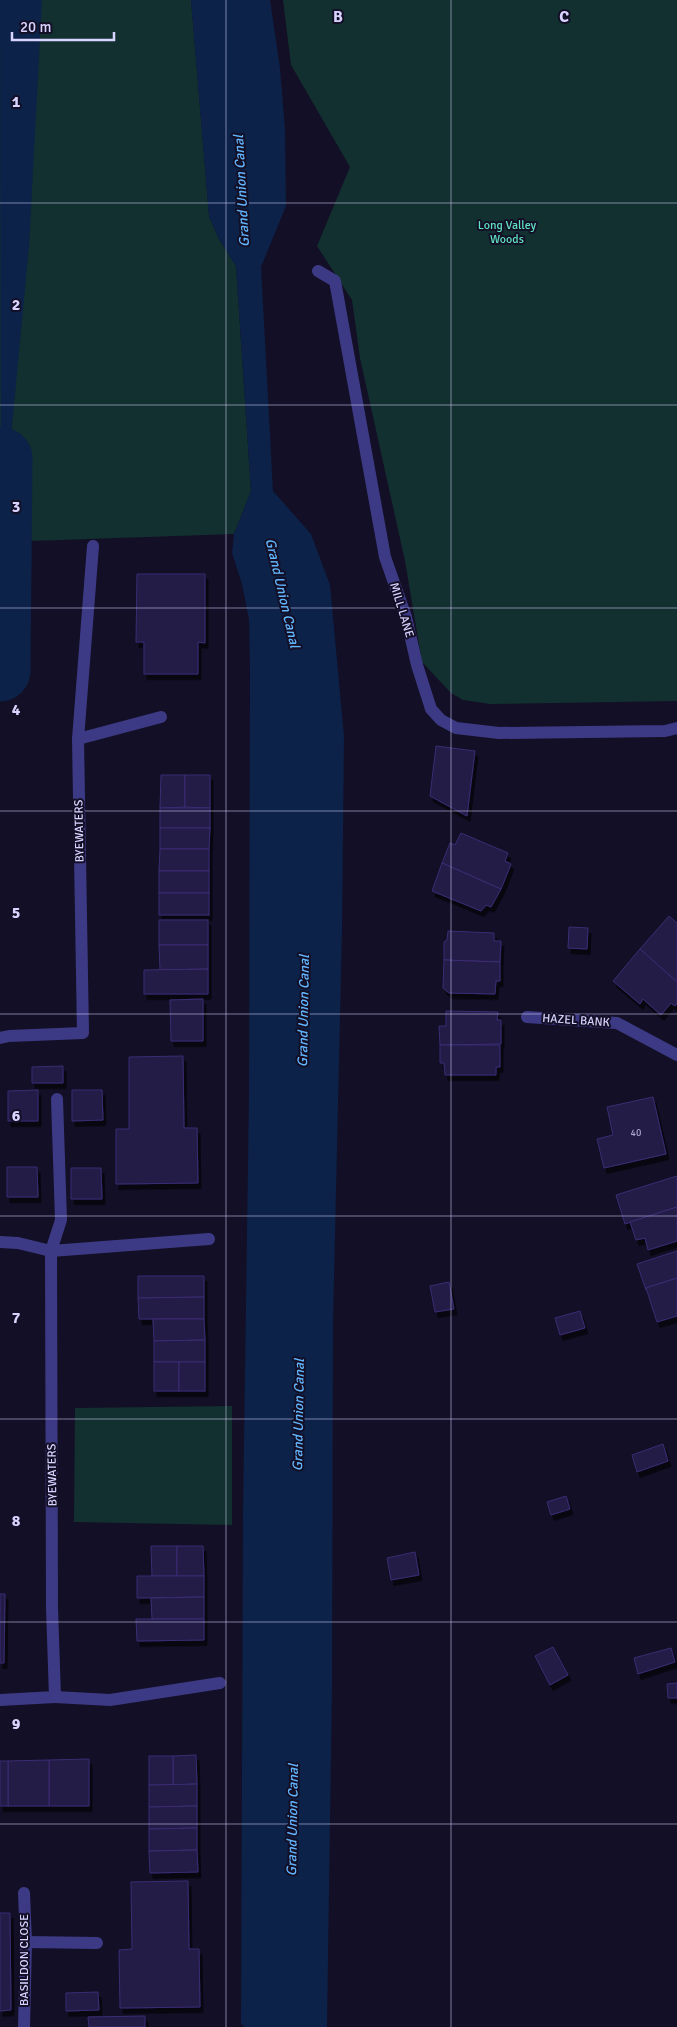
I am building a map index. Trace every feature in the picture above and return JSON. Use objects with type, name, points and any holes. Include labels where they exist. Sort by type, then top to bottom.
[{"type":"street","name":"MILL LANE","points":[[318,272],[335,281],[385,557],[406,617],[417,665],[431,709],[441,720],[456,728],[499,733],[665,731],[677,728]]},
{"type":"street","name":"BYEWATERS","points":[[0,1038],[83,1033],[78,739],[93,546]]},
{"type":"street","points":[[78,739],[161,717]]},
{"type":"street","name":"HAZEL BANK","points":[[527,1018],[617,1023],[677,1055]]},
{"type":"street","name":"BYEWATERS","points":[[55,1697],[52,1608],[51,1251],[61,1220],[57,1099]]},
{"type":"street","points":[[0,1242],[18,1243],[51,1251],[209,1240]]},
{"type":"street","points":[[0,1700],[55,1697],[110,1700],[220,1683]]},
{"type":"street","name":"BASILDON CLOSE","points":[[24,1893],[26,1942],[24,2027]]},
{"type":"street","points":[[26,1942],[96,1943]]},
{"type":"green space","points":[[0,0],[191,0],[209,216],[219,239],[236,266],[251,491],[234,534],[1,542],[0,671]]},
{"type":"green space","name":"Long Valley Woods","points":[[283,0],[677,0],[677,701],[490,704],[463,700],[451,693],[422,662],[405,561],[360,358],[352,300],[317,246],[350,167],[291,65]]},
{"type":"green space","points":[[232,1406],[232,1525],[74,1522],[75,1408]]},
{"type":"water","points":[[0,0],[42,0],[29,247],[1,542]]},
{"type":"water","name":"Grand Union Canal","points":[[191,0],[270,0],[280,68],[285,130],[286,206],[261,267],[273,491],[311,534],[330,585],[344,736],[342,930],[333,1323],[332,1685],[327,2027],[245,2027],[241,2024],[243,1513],[249,1094],[250,667],[249,619],[242,584],[232,553],[234,534],[251,491],[236,266],[219,239],[209,216]]},
{"type":"building","points":[[137,574],[205,574],[205,643],[198,642],[198,674],[144,674],[144,642],[136,642]]},
{"type":"building","points":[[436,746],[475,751],[467,816],[430,796]]},
{"type":"building","points":[[161,775],[185,775],[185,807],[160,808]]},
{"type":"building","points":[[185,775],[210,775],[210,808],[185,807]]},
{"type":"building","points":[[160,808],[210,808],[210,828],[160,828]]},
{"type":"building","points":[[160,828],[210,828],[209,849],[160,849]]},
{"type":"building","points":[[461,833],[508,853],[505,861],[511,864],[501,889],[442,863],[450,843],[455,845]]},
{"type":"building","points":[[160,849],[209,849],[209,871],[159,871]]},
{"type":"building","points":[[442,863],[501,889],[491,907],[486,905],[481,911],[432,891]]},
{"type":"building","points":[[159,871],[209,871],[209,893],[159,893]]},
{"type":"building","points":[[159,893],[209,893],[209,915],[159,915]]},
{"type":"building","points":[[669,916],[677,923],[677,982],[640,949]]},
{"type":"building","points":[[159,920],[208,920],[208,945],[159,945]]},
{"type":"building","points":[[569,927],[588,928],[587,949],[568,948]]},
{"type":"building","points":[[448,931],[494,933],[494,941],[501,941],[500,962],[444,960],[444,942],[447,940]]},
{"type":"building","points":[[159,945],[208,945],[208,969],[160,970]]},
{"type":"building","points":[[640,949],[677,982],[677,1004],[675,1006],[671,1003],[661,1015],[643,999],[640,1004],[613,981]]},
{"type":"building","points":[[444,960],[500,962],[500,981],[496,981],[495,994],[449,993],[443,988]]},
{"type":"building","points":[[208,969],[208,994],[144,994],[144,970]]},
{"type":"building","points":[[203,999],[203,1041],[171,1041],[170,1000]]},
{"type":"building","points":[[446,1011],[498,1012],[497,1020],[501,1020],[501,1044],[440,1045],[439,1026],[446,1026]]},
{"type":"building","points":[[440,1045],[500,1045],[500,1067],[496,1067],[496,1075],[445,1075],[444,1063],[440,1063]]},
{"type":"building","points":[[183,1056],[184,1128],[197,1128],[198,1183],[116,1184],[116,1129],[129,1129],[129,1057]]},
{"type":"building","points":[[63,1066],[63,1083],[32,1083],[32,1067]]},
{"type":"building","points":[[38,1090],[38,1121],[8,1121],[8,1091]]},
{"type":"building","points":[[72,1090],[102,1090],[103,1120],[72,1121]]},
{"type":"building","points":[[653,1097],[666,1154],[604,1168],[597,1139],[613,1135],[607,1107]]},
{"type":"building","points":[[7,1167],[37,1167],[38,1197],[7,1197]]},
{"type":"building","points":[[71,1168],[101,1168],[102,1199],[71,1199]]},
{"type":"building","points":[[677,1176],[677,1207],[625,1224],[616,1195]]},
{"type":"building","points":[[677,1207],[677,1241],[648,1250],[645,1238],[636,1240],[630,1222]]},
{"type":"building","points":[[677,1251],[677,1278],[646,1288],[646,1290],[637,1264]]},
{"type":"building","points":[[138,1276],[204,1276],[204,1297],[138,1298]]},
{"type":"building","points":[[677,1278],[677,1316],[657,1322],[646,1288]]},
{"type":"building","points":[[449,1282],[454,1309],[435,1312],[430,1286]]},
{"type":"building","points":[[204,1297],[204,1319],[139,1319],[138,1298]]},
{"type":"building","points":[[580,1311],[585,1328],[560,1335],[555,1318]]},
{"type":"building","points":[[153,1319],[204,1319],[205,1340],[154,1341]]},
{"type":"building","points":[[205,1340],[205,1362],[154,1362],[154,1341]]},
{"type":"building","points":[[154,1362],[179,1362],[179,1391],[154,1391]]},
{"type":"building","points":[[179,1362],[205,1362],[205,1391],[179,1391]]},
{"type":"building","points":[[663,1444],[668,1461],[637,1472],[632,1455]]},
{"type":"building","points":[[566,1496],[570,1509],[551,1515],[547,1502]]},
{"type":"building","points":[[151,1546],[177,1546],[177,1576],[152,1576]]},
{"type":"building","points":[[177,1546],[203,1546],[204,1576],[177,1576]]},
{"type":"building","points":[[415,1552],[419,1575],[391,1580],[387,1558]]},
{"type":"building","points":[[137,1576],[204,1576],[204,1597],[137,1598]]},
{"type":"building","points":[[0,1594],[5,1594],[4,1663],[0,1663]]},
{"type":"building","points":[[204,1597],[204,1619],[152,1619],[151,1598]]},
{"type":"building","points":[[136,1619],[204,1619],[204,1640],[137,1641]]},
{"type":"building","points":[[553,1647],[568,1675],[550,1685],[535,1656]]},
{"type":"building","points":[[671,1648],[675,1662],[638,1674],[634,1658]]},
{"type":"building","points":[[677,1683],[677,1698],[668,1698],[667,1684]]},
{"type":"building","points":[[196,1755],[197,1784],[173,1785],[173,1756]]},
{"type":"building","points":[[149,1756],[173,1756],[173,1785],[149,1785]]},
{"type":"building","points":[[89,1759],[89,1806],[49,1806],[49,1760]]},
{"type":"building","points":[[49,1760],[49,1806],[8,1806],[8,1761]]},
{"type":"building","points":[[0,1761],[8,1761],[8,1806],[0,1806]]},
{"type":"building","points":[[197,1784],[197,1806],[149,1807],[149,1785]]},
{"type":"building","points":[[197,1806],[197,1828],[149,1829],[149,1807]]},
{"type":"building","points":[[197,1828],[197,1850],[149,1851],[149,1829]]},
{"type":"building","points":[[197,1850],[198,1872],[150,1873],[149,1851]]},
{"type":"building","points":[[188,1881],[189,1949],[199,1949],[200,2007],[120,2008],[119,1950],[132,1949],[131,1882]]},
{"type":"building","points":[[0,1913],[10,1913],[11,2010],[0,2011]]},
{"type":"building","points":[[98,1992],[99,2010],[66,2011],[66,1993]]},
{"type":"building","points":[[145,2016],[145,2027],[89,2027],[88,2017]]},
{"type":"waterway","points":[[0,671],[2,458]]}]
